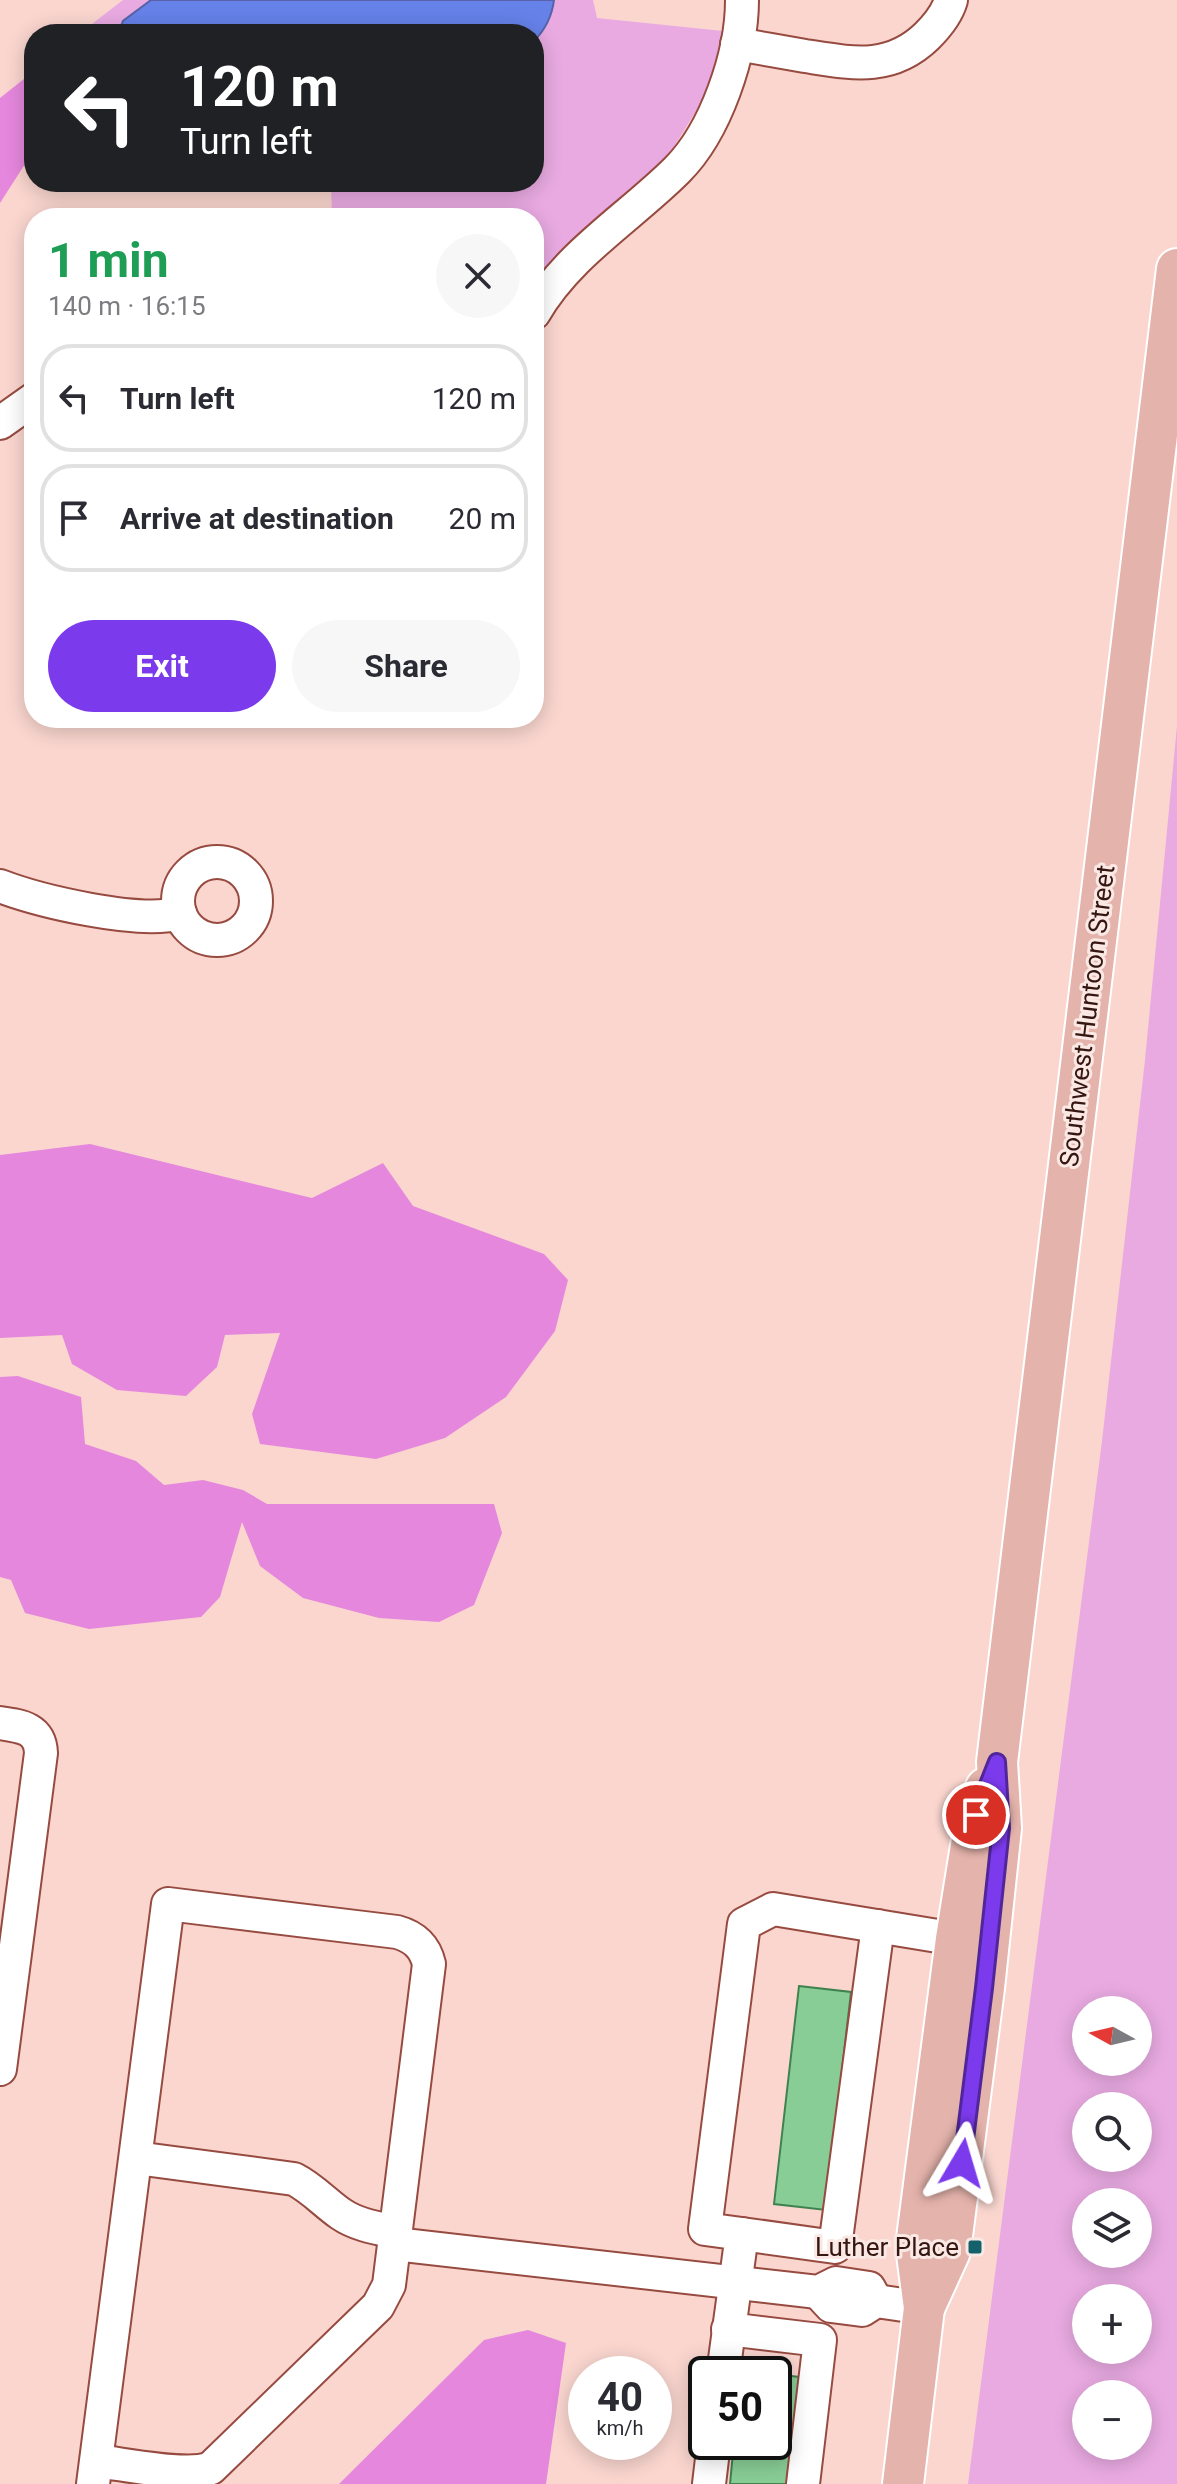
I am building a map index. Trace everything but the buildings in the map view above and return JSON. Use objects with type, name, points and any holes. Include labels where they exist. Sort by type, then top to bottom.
[{"type":"main road","name":"Southwest Huntoon Street","points":[[924,2308],[950,2251],[984,1988],[1001,1828],[997,1762],[1168,425],[1177,269]]},
{"type":"main road","name":"Southwest Huntoon Street","points":[[903,2484],[924,2308],[916,2246],[956,1939],[976,1815],[997,1762]]},
{"type":"street","points":[[544,296],[569,266],[679,168],[695,147],[726,85],[737,44],[742,0]]},
{"type":"street","points":[[737,44],[858,64],[880,61],[902,55],[920,43],[937,26],[951,0]]},
{"type":"street","points":[[0,423],[24,406]]},
{"type":"street","points":[[0,886],[61,904],[138,916],[167,917],[180,913]]},
{"type":"street","points":[[0,1723],[24,1726],[35,1734],[41,1753],[0,2069]]},
{"type":"street","points":[[168,1904],[405,1934],[426,1952],[429,1964],[395,2238],[389,2285],[378,2306],[211,2468],[202,2472],[95,2472],[168,1904]]},
{"type":"street","points":[[878,1926],[835,2247],[705,2229],[744,1924],[773,1909],[878,1926],[956,1939]]},
{"type":"street","points":[[136,2158],[294,2179],[348,2219],[395,2238],[818,2292],[836,2283],[869,2288],[876,2301],[924,2308]]},
{"type":"street","points":[[725,2356],[742,2234]]},
{"type":"street","points":[[728,2329],[820,2340],[803,2484]]},
{"type":"street","points":[[709,2484],[712,2460]]},
{"type":"shaded area","points":[[123,0],[151,0],[122,24],[92,24]]},
{"type":"shaded area","points":[[554,0],[593,0],[597,18],[723,31],[706,95],[665,161],[576,237],[544,276],[544,208],[332,208],[331,192],[544,192],[544,27]]},
{"type":"shaded area","points":[[24,79],[24,166],[0,203],[0,98]]},
{"type":"shaded area","points":[[1177,726],[1177,2484],[968,2484],[1102,1441],[1145,1060]]},
{"type":"shaded area","points":[[90,1144],[312,1198],[383,1163],[413,1206],[544,1254],[568,1280],[555,1331],[506,1397],[445,1438],[376,1459],[260,1444],[252,1414],[280,1333],[225,1335],[217,1367],[186,1396],[117,1390],[72,1364],[62,1335],[0,1338],[0,1155]]},
{"type":"shaded area","points":[[18,1376],[81,1397],[85,1444],[136,1461],[164,1485],[203,1480],[243,1490],[267,1504],[494,1504],[502,1533],[474,1605],[439,1622],[379,1618],[303,1598],[260,1566],[242,1522],[220,1597],[201,1617],[89,1629],[25,1613],[11,1580],[0,1577],[0,1377]]},
{"type":"shaded area","points":[[528,2330],[566,2343],[546,2484],[339,2484],[484,2340]]},
{"type":"water","points":[[151,0],[554,0],[544,27],[544,24],[122,24]]},
{"type":"place","name":"Luther Place","points":[[975,2247]]},
{"type":"route","points":[[962,2163],[1001,1828],[997,1762],[976,1815]]}]
